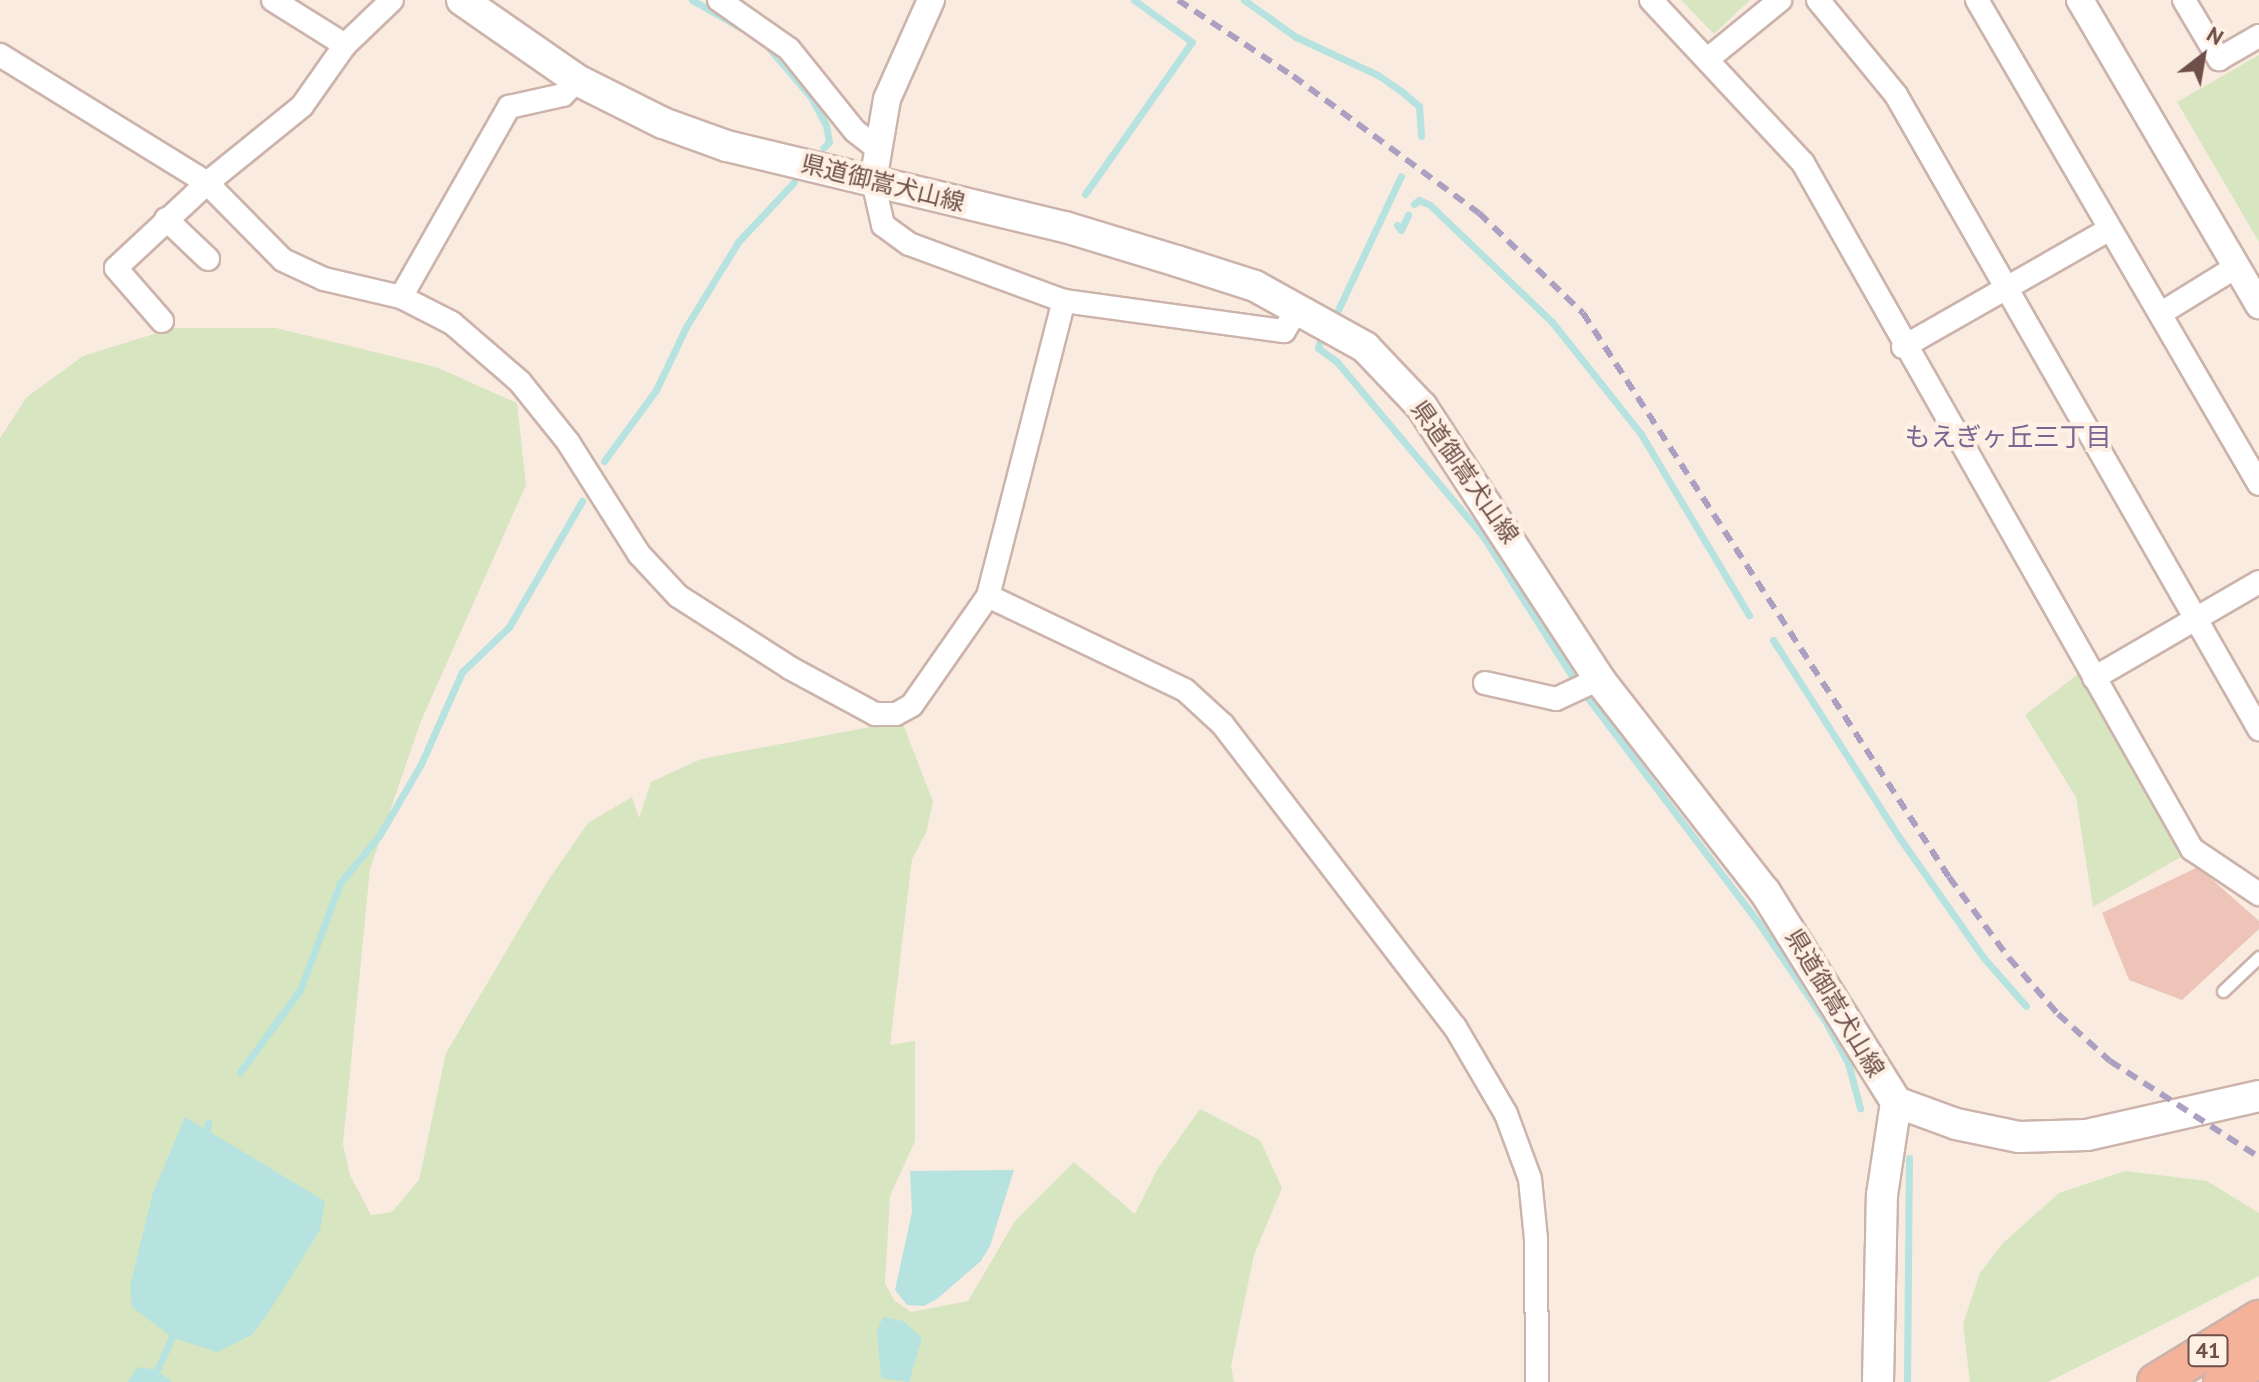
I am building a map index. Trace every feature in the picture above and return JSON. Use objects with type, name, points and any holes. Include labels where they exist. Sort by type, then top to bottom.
[{"type":"highway","name":"41","points":[[2156,1382],[2259,1319]]},
{"type":"highway","name":"41","points":[[2222,1382],[2259,1359]]},
{"type":"main road","name":"県道御嵩犬山線","points":[[462,0],[577,80],[663,123],[727,146],[1065,227],[1255,286],[1365,347],[1422,407],[1591,684],[1765,892],[1896,1102],[1956,1124],[2019,1137],[2087,1135],[2259,1096]]},
{"type":"main road","points":[[1878,1382],[1882,1195],[1896,1102]]},
{"type":"street","points":[[273,0],[345,45]]},
{"type":"street","points":[[162,321],[116,268],[207,183],[302,106],[345,45],[392,0]]},
{"type":"street","points":[[719,0],[789,49],[855,131],[877,148]]},
{"type":"street","points":[[931,0],[887,99],[873,181],[883,225],[909,244],[1064,301],[1284,331],[1298,308]]},
{"type":"street","points":[[1651,0],[1709,58],[1803,163],[1903,347],[2192,849],[2259,894]]},
{"type":"street","points":[[1709,58],[1780,0]]},
{"type":"street","points":[[1818,0],[1896,95],[2259,729]]},
{"type":"street","points":[[1977,0],[2108,230],[2163,312],[2259,484]]},
{"type":"street","points":[[2080,0],[2236,267],[2256,293]]},
{"type":"street","points":[[2184,0],[2219,59],[2259,36]]},
{"type":"street","points":[[0,55],[207,183],[283,260],[324,279],[401,297],[452,323],[520,382],[568,442],[639,554],[678,596],[790,668],[875,714],[896,714],[912,705],[988,596],[1064,301]]},
{"type":"street","points":[[401,297],[509,107],[563,95],[577,80]]},
{"type":"street","points":[[166,219],[208,259]]},
{"type":"street","points":[[1903,347],[2108,230]]},
{"type":"street","points":[[2163,312],[2236,267]]},
{"type":"street","points":[[2094,678],[2259,582]]},
{"type":"street","points":[[988,596],[1136,664],[1194,698],[1223,725],[1455,1027],[1506,1114],[1530,1179],[1536,1239],[1537,1382]]},
{"type":"street","points":[[1485,683],[1556,699],[1591,684]]},
{"type":"lane","points":[[2223,991],[2259,957]]},
{"type":"green space","points":[[1681,0],[1750,0],[1714,34]]},
{"type":"green space","points":[[2259,55],[2259,242],[2177,102]]},
{"type":"green space","points":[[173,328],[276,328],[436,367],[517,403],[526,485],[421,721],[370,869],[343,1144],[350,1175],[371,1215],[392,1212],[419,1180],[446,1053],[547,882],[588,823],[632,797],[639,818],[651,782],[701,759],[902,721],[933,802],[926,833],[912,859],[890,1045],[915,1041],[915,1141],[890,1196],[885,1283],[894,1300],[911,1312],[968,1301],[1015,1221],[1074,1162],[1135,1214],[1158,1168],[1200,1109],[1260,1140],[1282,1188],[1254,1255],[1231,1366],[1234,1382],[0,1382],[0,438],[27,397],[83,356]]},
{"type":"green space","points":[[2078,674],[2188,853],[2093,907],[2076,797],[2025,715]]},
{"type":"green space","points":[[2125,1171],[2207,1181],[2259,1213],[2259,1276],[2048,1382],[1970,1382],[1963,1324],[1980,1273],[2002,1244],[2059,1193]]},
{"type":"water","points":[[185,1117],[325,1201],[320,1230],[271,1309],[253,1334],[218,1352],[173,1338],[132,1307],[130,1286],[153,1193]]},
{"type":"water","points":[[1014,1170],[990,1246],[981,1261],[937,1299],[924,1306],[907,1305],[895,1290],[912,1212],[910,1171]]},
{"type":"water","points":[[883,1317],[903,1321],[922,1338],[909,1382],[881,1378],[877,1331]]},
{"type":"water","points":[[138,1367],[157,1370],[172,1382],[127,1382]]},
{"type":"building","points":[[2198,867],[2259,921],[2259,929],[2182,1000],[2129,980],[2102,913]]},
{"type":"waterway","points":[[692,0],[743,29]]},
{"type":"waterway","points":[[1085,194],[1192,42],[1134,0]]},
{"type":"waterway","points":[[1244,0],[1296,37],[1378,75],[1401,91],[1419,106],[1421,136]]},
{"type":"waterway","points":[[769,48],[811,97],[826,125],[829,142],[823,148]]},
{"type":"waterway","points":[[1338,310],[1401,176]]},
{"type":"waterway","points":[[604,461],[656,390],[686,327],[738,242],[794,182]]},
{"type":"waterway","points":[[1414,204],[1419,200],[1430,205],[1552,322],[1641,434],[1749,615]]},
{"type":"waterway","points":[[1397,225],[1401,230],[1408,215]]},
{"type":"waterway","points":[[1320,341],[1318,348],[1337,362],[1483,536],[1575,681],[1760,925],[1826,1022],[1848,1063],[1860,1108]]},
{"type":"waterway","points":[[240,1072],[300,990],[340,883],[379,836],[421,764],[462,672],[509,627],[582,501]]},
{"type":"waterway","points":[[1773,640],[1899,837],[1983,957],[2026,1006]]},
{"type":"waterway","points":[[206,1137],[208,1122]]},
{"type":"waterway","points":[[1907,1382],[1909,1158]]},
{"type":"waterway","points":[[157,1370],[176,1328]]},
{"type":"railway","points":[[1178,0],[1293,76],[1479,213],[1583,313],[1949,877],[2009,958],[2058,1014],[2110,1061],[2259,1157]]},
{"type":"district","name":"もえぎヶ丘三丁目","points":[[2008,437]]}]
